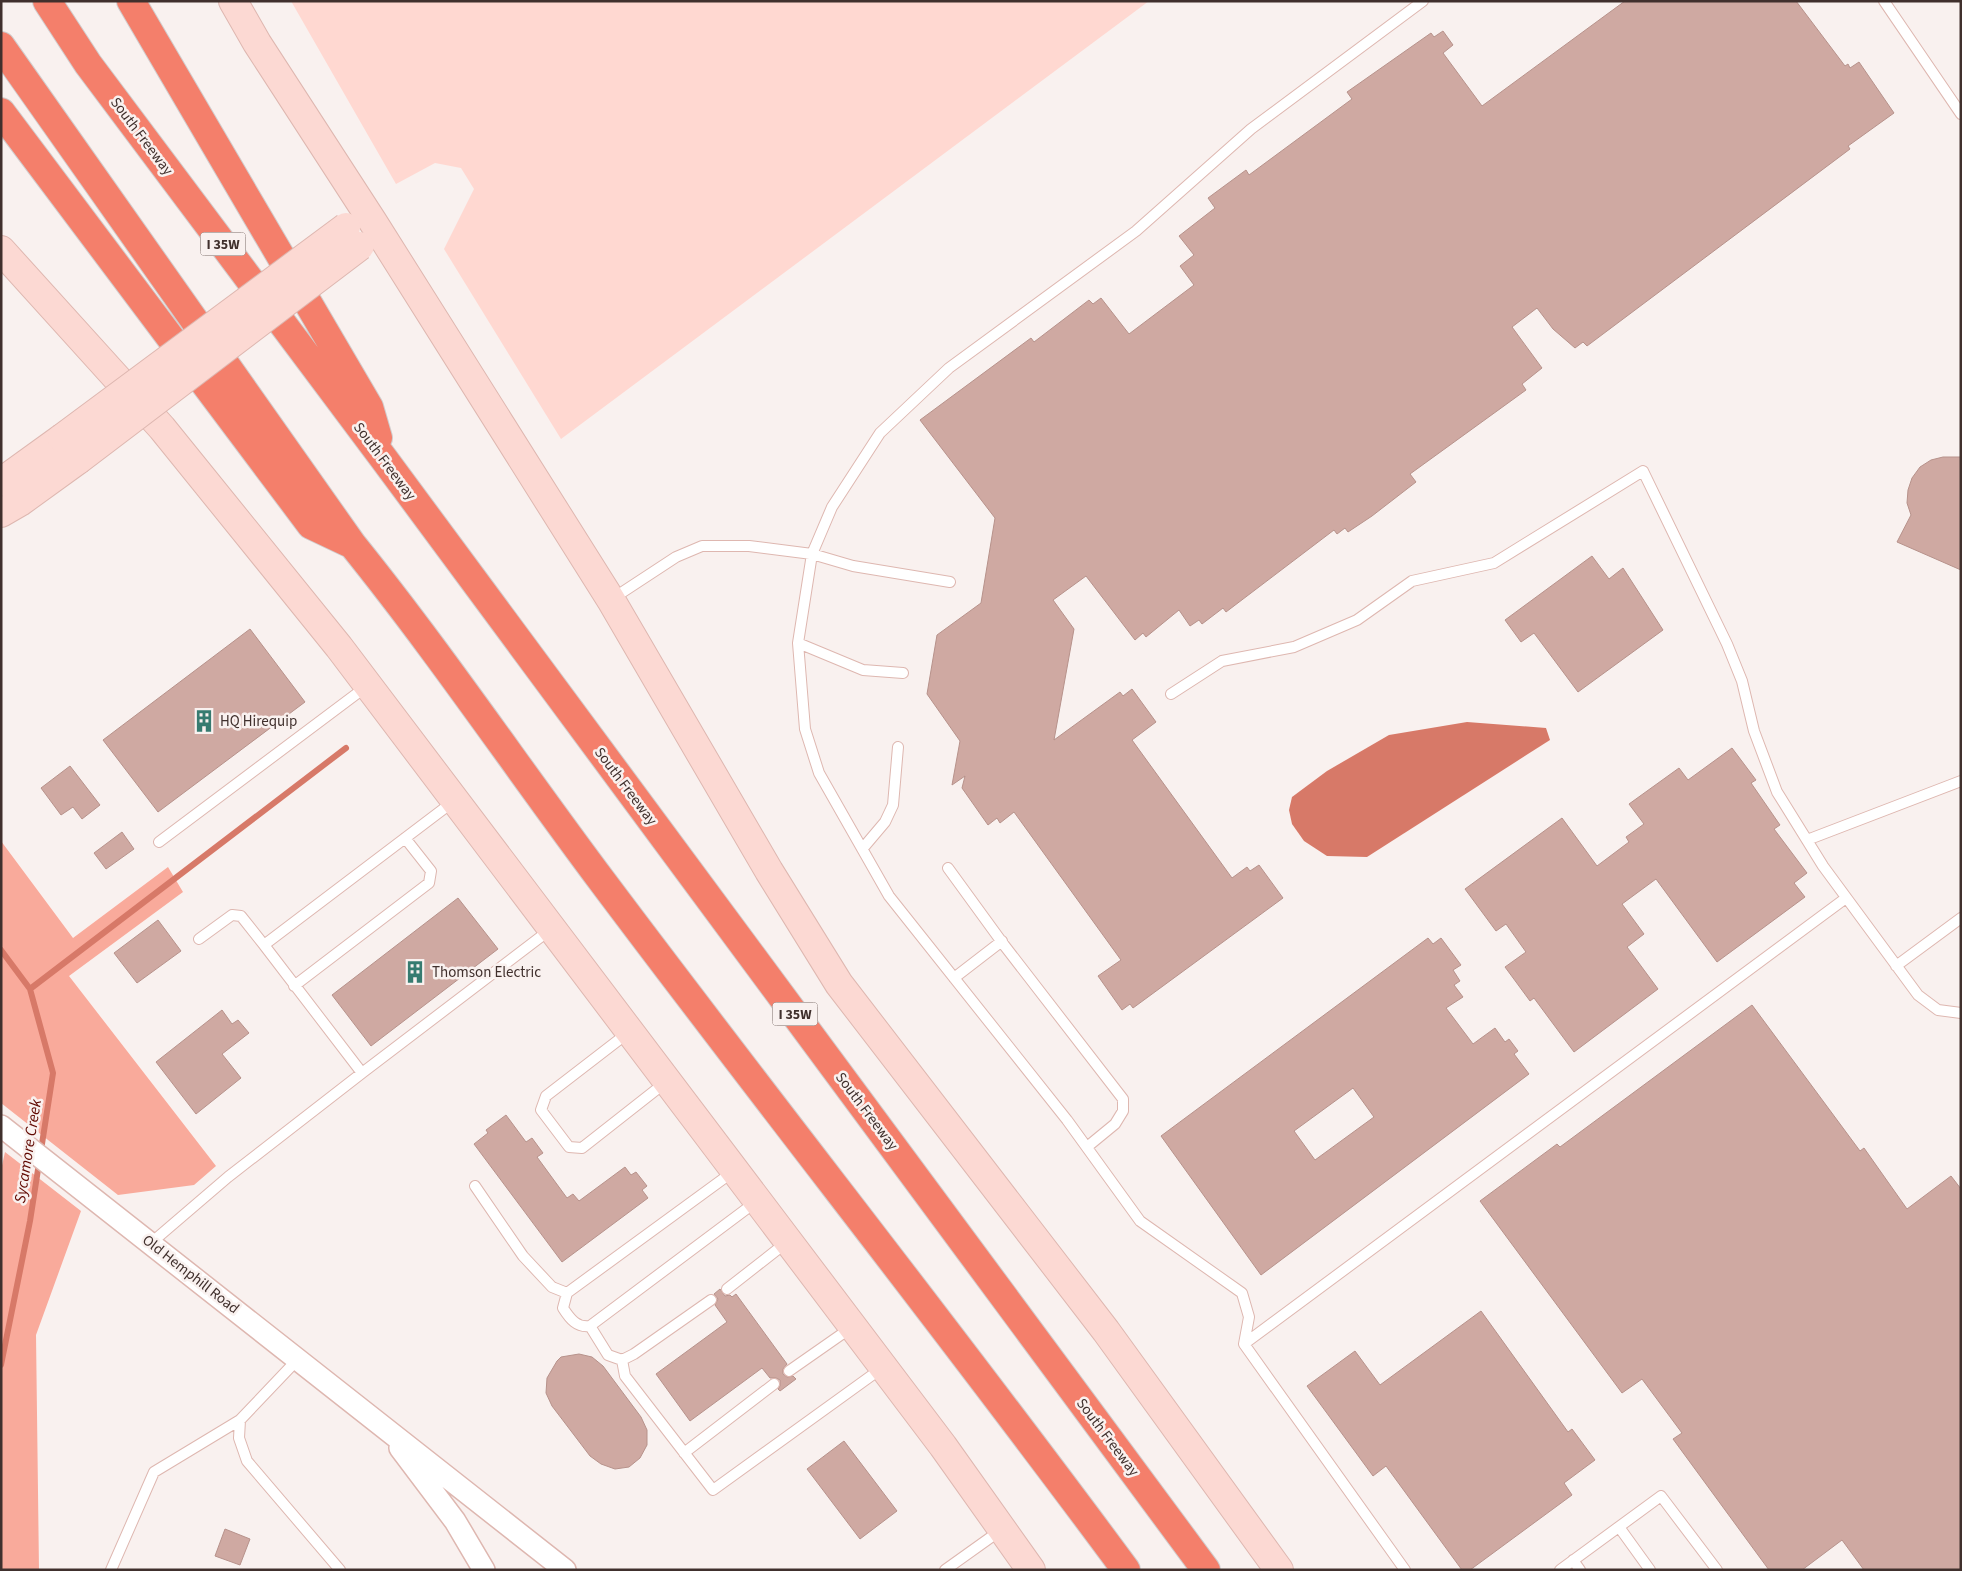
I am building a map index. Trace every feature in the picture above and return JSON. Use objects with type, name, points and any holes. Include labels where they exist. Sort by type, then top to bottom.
[{"type":"highway","points":[[131,1],[369,408],[384,459]]},
{"type":"highway","name":"South Freeway","points":[[49,3],[88,64],[384,459],[1206,1570]]},
{"type":"highway","points":[[1,46],[352,544],[396,598],[602,880],[1048,1464],[1126,1570]]},
{"type":"highway","points":[[1,112],[312,525],[352,544]]},
{"type":"main road","points":[[233,1],[363,230],[611,600],[769,871],[839,984],[1106,1331],[1279,1570]]},
{"type":"main road","points":[[1,482],[363,230]]},
{"type":"main road","points":[[1,513],[20,502],[78,460],[363,230]]},
{"type":"main road","points":[[1,250],[162,428],[339,647],[943,1446],[1031,1570]]},
{"type":"main road","points":[[1,272],[44,296]]},
{"type":"street","name":"Old Hemphill Road","points":[[9,1132],[380,1422],[565,1570]]},
{"type":"street","name":"Old Hemphill Road","points":[[380,1422],[455,1521],[484,1570]]},
{"type":"lane","points":[[1405,1570],[1244,1344],[1249,1317],[1242,1293],[1140,1221],[1061,1112],[889,896],[819,773],[806,729],[798,643],[812,554],[832,507],[880,433],[949,368],[1136,231],[1251,129],[1423,1]]},
{"type":"lane","points":[[1884,1],[1961,114]]},
{"type":"lane","points":[[1171,694],[1222,661],[1294,646],[1357,620],[1412,581],[1494,563],[1643,471],[1727,644],[1742,681],[1754,731],[1777,792],[1806,840],[1846,898],[1918,995],[1938,1010],[1961,1013]]},
{"type":"lane","points":[[611,600],[676,557],[702,546],[749,546],[812,554],[853,566],[950,582]]},
{"type":"lane","points":[[798,643],[863,670],[903,673]]},
{"type":"lane","points":[[159,842],[368,685]]},
{"type":"lane","points":[[862,848],[885,822],[893,805],[898,747]]},
{"type":"lane","points":[[1806,840],[1961,782]]},
{"type":"lane","points":[[264,945],[455,801]]},
{"type":"lane","points":[[294,986],[429,883],[431,871],[405,838]]},
{"type":"lane","points":[[948,868],[1122,1099],[1123,1111],[1115,1124],[1087,1147]]},
{"type":"lane","points":[[1244,1344],[1846,898]]},
{"type":"lane","points":[[199,939],[232,915],[241,916],[362,1073]]},
{"type":"lane","points":[[1896,966],[1961,918]]},
{"type":"lane","points":[[151,1243],[228,1176],[552,928]]},
{"type":"lane","points":[[954,978],[1002,941]]},
{"type":"lane","points":[[630,1032],[546,1096],[542,1110],[569,1147],[582,1148],[667,1081]]},
{"type":"lane","points":[[735,1171],[567,1293],[563,1308],[571,1320],[584,1327],[590,1326],[758,1201]]},
{"type":"lane","points":[[475,1186],[523,1256],[552,1287],[567,1293]]},
{"type":"lane","points":[[727,1289],[788,1242]]},
{"type":"lane","points":[[590,1326],[608,1356],[622,1360],[634,1354],[711,1300]]},
{"type":"lane","points":[[790,1371],[852,1327]]},
{"type":"lane","points":[[111,1570],[154,1472],[240,1420],[298,1359]]},
{"type":"lane","points":[[622,1360],[625,1376],[712,1490],[883,1368]]},
{"type":"lane","points":[[684,1453],[774,1384]]},
{"type":"lane","points":[[240,1420],[239,1438],[248,1461],[340,1570]]},
{"type":"lane","points":[[1560,1570],[1661,1496],[1717,1570]]},
{"type":"lane","points":[[1619,1527],[1650,1570]]},
{"type":"lane","points":[[945,1570],[1002,1529]]},
{"type":"lane","points":[[1573,1560],[1580,1570]]},
{"type":"shaded area","points":[[291,1],[1149,1],[561,439],[444,249],[474,189],[461,168],[435,163],[396,184]]},
{"type":"shaded area","points":[[1467,722],[1546,728],[1550,740],[1367,857],[1327,856],[1304,841],[1292,824],[1289,810],[1292,797],[1327,771],[1389,735]]},
{"type":"shaded area","points":[[1,841],[73,938],[168,867],[183,892],[69,976],[216,1166],[194,1185],[118,1195],[1,1103]]},
{"type":"shaded area","points":[[5,1152],[81,1211],[36,1335],[39,1570],[1,1570],[1,1170]]},
{"type":"building","points":[[1625,1],[1796,1],[1845,66],[1848,64],[1850,68],[1859,62],[1894,113],[1848,146],[1850,149],[1587,346],[1583,342],[1575,348],[1553,329],[1537,308],[1512,327],[1542,368],[1522,384],[1526,390],[1410,474],[1416,482],[1372,516],[1348,532],[1345,528],[1337,534],[1334,530],[1226,612],[1223,608],[1202,624],[1199,620],[1190,626],[1179,610],[1146,637],[1143,633],[1135,640],[1086,576],[1053,600],[1074,629],[1054,740],[1120,692],[1123,696],[1132,689],[1156,722],[1132,740],[1232,878],[1247,867],[1250,871],[1259,865],[1283,898],[1133,1008],[1130,1004],[1122,1010],[1098,976],[1121,960],[1014,812],[1000,823],[997,818],[988,825],[962,788],[965,776],[952,785],[960,741],[927,694],[937,635],[981,603],[995,518],[920,420],[1031,338],[1034,342],[1089,300],[1093,304],[1101,298],[1129,334],[1194,285],[1180,266],[1194,255],[1179,236],[1215,208],[1208,198],[1246,170],[1249,175],[1352,99],[1347,92],[1431,33],[1434,37],[1443,31],[1453,45],[1443,53],[1482,106]]},
{"type":"building","points":[[1943,457],[1961,457],[1961,570],[1897,542],[1911,515],[1907,503],[1908,490],[1912,478],[1920,467],[1931,460]]},
{"type":"building","points":[[1592,556],[1609,579],[1623,568],[1663,630],[1578,692],[1534,633],[1521,642],[1505,620]]},
{"type":"building","name":"HQ Hirequip","points":[[250,629],[305,702],[158,812],[103,740]]},
{"type":"building","points":[[1732,748],[1756,780],[1751,783],[1780,825],[1774,829],[1807,873],[1794,883],[1805,897],[1717,962],[1656,879],[1622,904],[1644,934],[1627,947],[1658,989],[1574,1052],[1534,998],[1530,1001],[1505,967],[1526,952],[1506,924],[1496,931],[1465,889],[1562,818],[1597,866],[1629,842],[1626,837],[1644,824],[1629,804],[1679,768],[1688,780]]},
{"type":"building","points":[[70,766],[100,805],[82,819],[73,807],[61,815],[41,788]]},
{"type":"building","points":[[122,832],[134,849],[106,869],[94,853]]},
{"type":"building","name":"Thomson Electric","points":[[458,898],[498,949],[371,1046],[332,995]]},
{"type":"building","points":[[158,920],[181,951],[137,983],[114,953]]},
{"type":"building","points":[[1428,938],[1433,944],[1441,938],[1461,965],[1453,970],[1460,981],[1454,985],[1463,997],[1446,1008],[1473,1044],[1495,1028],[1505,1042],[1509,1039],[1518,1051],[1514,1054],[1529,1074],[1261,1275],[1161,1136]],"holes":[[[1353,1088],[1374,1117],[1315,1160],[1294,1131]]]},
{"type":"building","points":[[1752,1005],[1860,1151],[1864,1148],[1907,1209],[1951,1176],[1961,1189],[1961,1570],[1864,1570],[1842,1540],[1802,1570],[1769,1570],[1673,1439],[1682,1433],[1642,1379],[1622,1393],[1480,1201],[1557,1144],[1560,1147]]},
{"type":"building","points":[[222,1010],[232,1024],[238,1020],[249,1033],[222,1054],[241,1078],[196,1114],[156,1062]]},
{"type":"building","points":[[506,1115],[526,1142],[532,1138],[543,1153],[537,1157],[567,1198],[573,1194],[579,1201],[625,1167],[631,1175],[636,1172],[647,1186],[642,1190],[648,1198],[562,1262],[474,1144],[488,1133],[486,1130]]},
{"type":"building","points":[[720,1289],[725,1296],[730,1295],[732,1297],[736,1294],[787,1364],[783,1369],[783,1374],[787,1377],[793,1376],[796,1379],[780,1391],[778,1389],[780,1380],[770,1378],[762,1368],[690,1421],[656,1374],[727,1322],[715,1305],[718,1299],[714,1294]]},
{"type":"building","points":[[1481,1311],[1568,1432],[1572,1429],[1595,1460],[1564,1483],[1572,1495],[1470,1570],[1462,1570],[1386,1466],[1373,1476],[1307,1386],[1355,1351],[1380,1385]]},
{"type":"building","points":[[579,1354],[592,1357],[603,1366],[641,1417],[647,1430],[647,1445],[640,1458],[629,1467],[615,1469],[601,1464],[590,1456],[552,1406],[546,1393],[547,1378],[557,1361],[561,1357]]},
{"type":"building","points":[[844,1441],[897,1511],[860,1539],[807,1469]]},
{"type":"building","points":[[225,1529],[250,1539],[240,1565],[215,1556]]},
{"type":"waterway","points":[[30,989],[346,748]]},
{"type":"waterway","name":"Sycamore Creek","points":[[1,950],[30,989],[53,1073],[30,1221],[1,1365]]},
{"type":"place","name":"HQ Hirequip","points":[[204,721]]},
{"type":"place","name":"Thomson Electric","points":[[415,972]]}]
